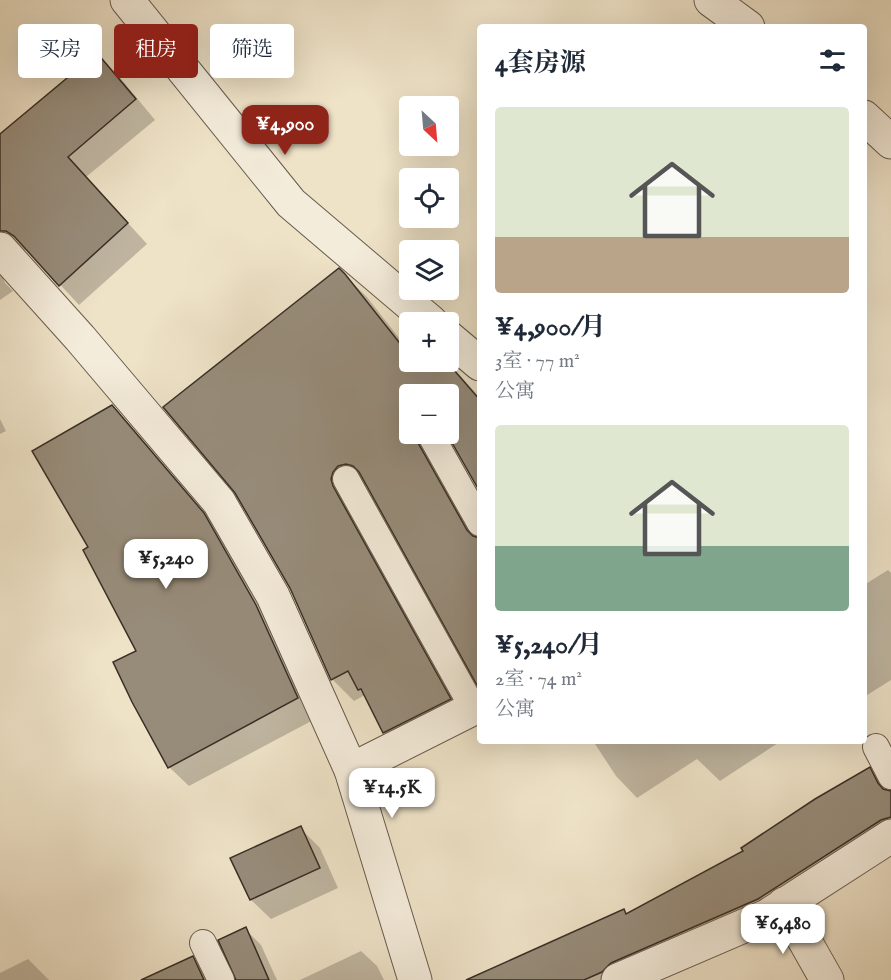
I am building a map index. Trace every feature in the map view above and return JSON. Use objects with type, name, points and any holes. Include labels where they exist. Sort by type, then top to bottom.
[{"type":"street","points":[[127,0],[291,203],[420,312]]},
{"type":"street","points":[[711,0],[744,24]]},
{"type":"street","points":[[867,120],[891,142]]},
{"type":"street","points":[[0,249],[80,338],[219,502],[273,596],[351,770],[415,980]]},
{"type":"street","points":[[459,346],[477,361]]},
{"type":"street","points":[[351,770],[477,706]]},
{"type":"street","points":[[618,980],[767,916],[891,836]]},
{"type":"street","points":[[784,904],[827,980]]},
{"type":"lane","points":[[436,444],[477,518]]},
{"type":"lane","points":[[346,479],[477,706]]},
{"type":"lane","points":[[876,747],[891,776]]},
{"type":"lane","points":[[203,943],[221,980]]},
{"type":"building","points":[[102,59],[114,73],[114,78],[118,78],[136,99],[68,157],[128,223],[59,286],[14,236],[6,231],[0,231],[0,134],[67,78],[102,78]]},
{"type":"building","points":[[339,268],[399,342],[399,372],[456,372],[477,397],[477,487],[453,444],[459,444],[459,384],[399,384],[399,444],[419,444],[467,530],[477,537],[477,685],[359,472],[353,466],[346,464],[338,466],[331,479],[333,486],[451,699],[383,733],[361,689],[358,690],[348,671],[331,680],[290,588],[235,493],[163,407]]},
{"type":"building","points":[[112,405],[204,513],[256,605],[298,698],[168,768],[113,662],[136,651],[83,550],[88,547],[32,451]]},
{"type":"building","points":[[870,767],[883,789],[891,791],[891,817],[881,820],[758,899],[611,963],[602,972],[584,980],[466,980],[624,909],[626,914],[743,851],[741,848],[815,799]]},
{"type":"building","points":[[301,826],[320,868],[250,900],[230,858]]},
{"type":"building","points":[[246,927],[269,980],[236,980],[218,940]]},
{"type":"building","points":[[193,956],[204,980],[141,980]]}]
